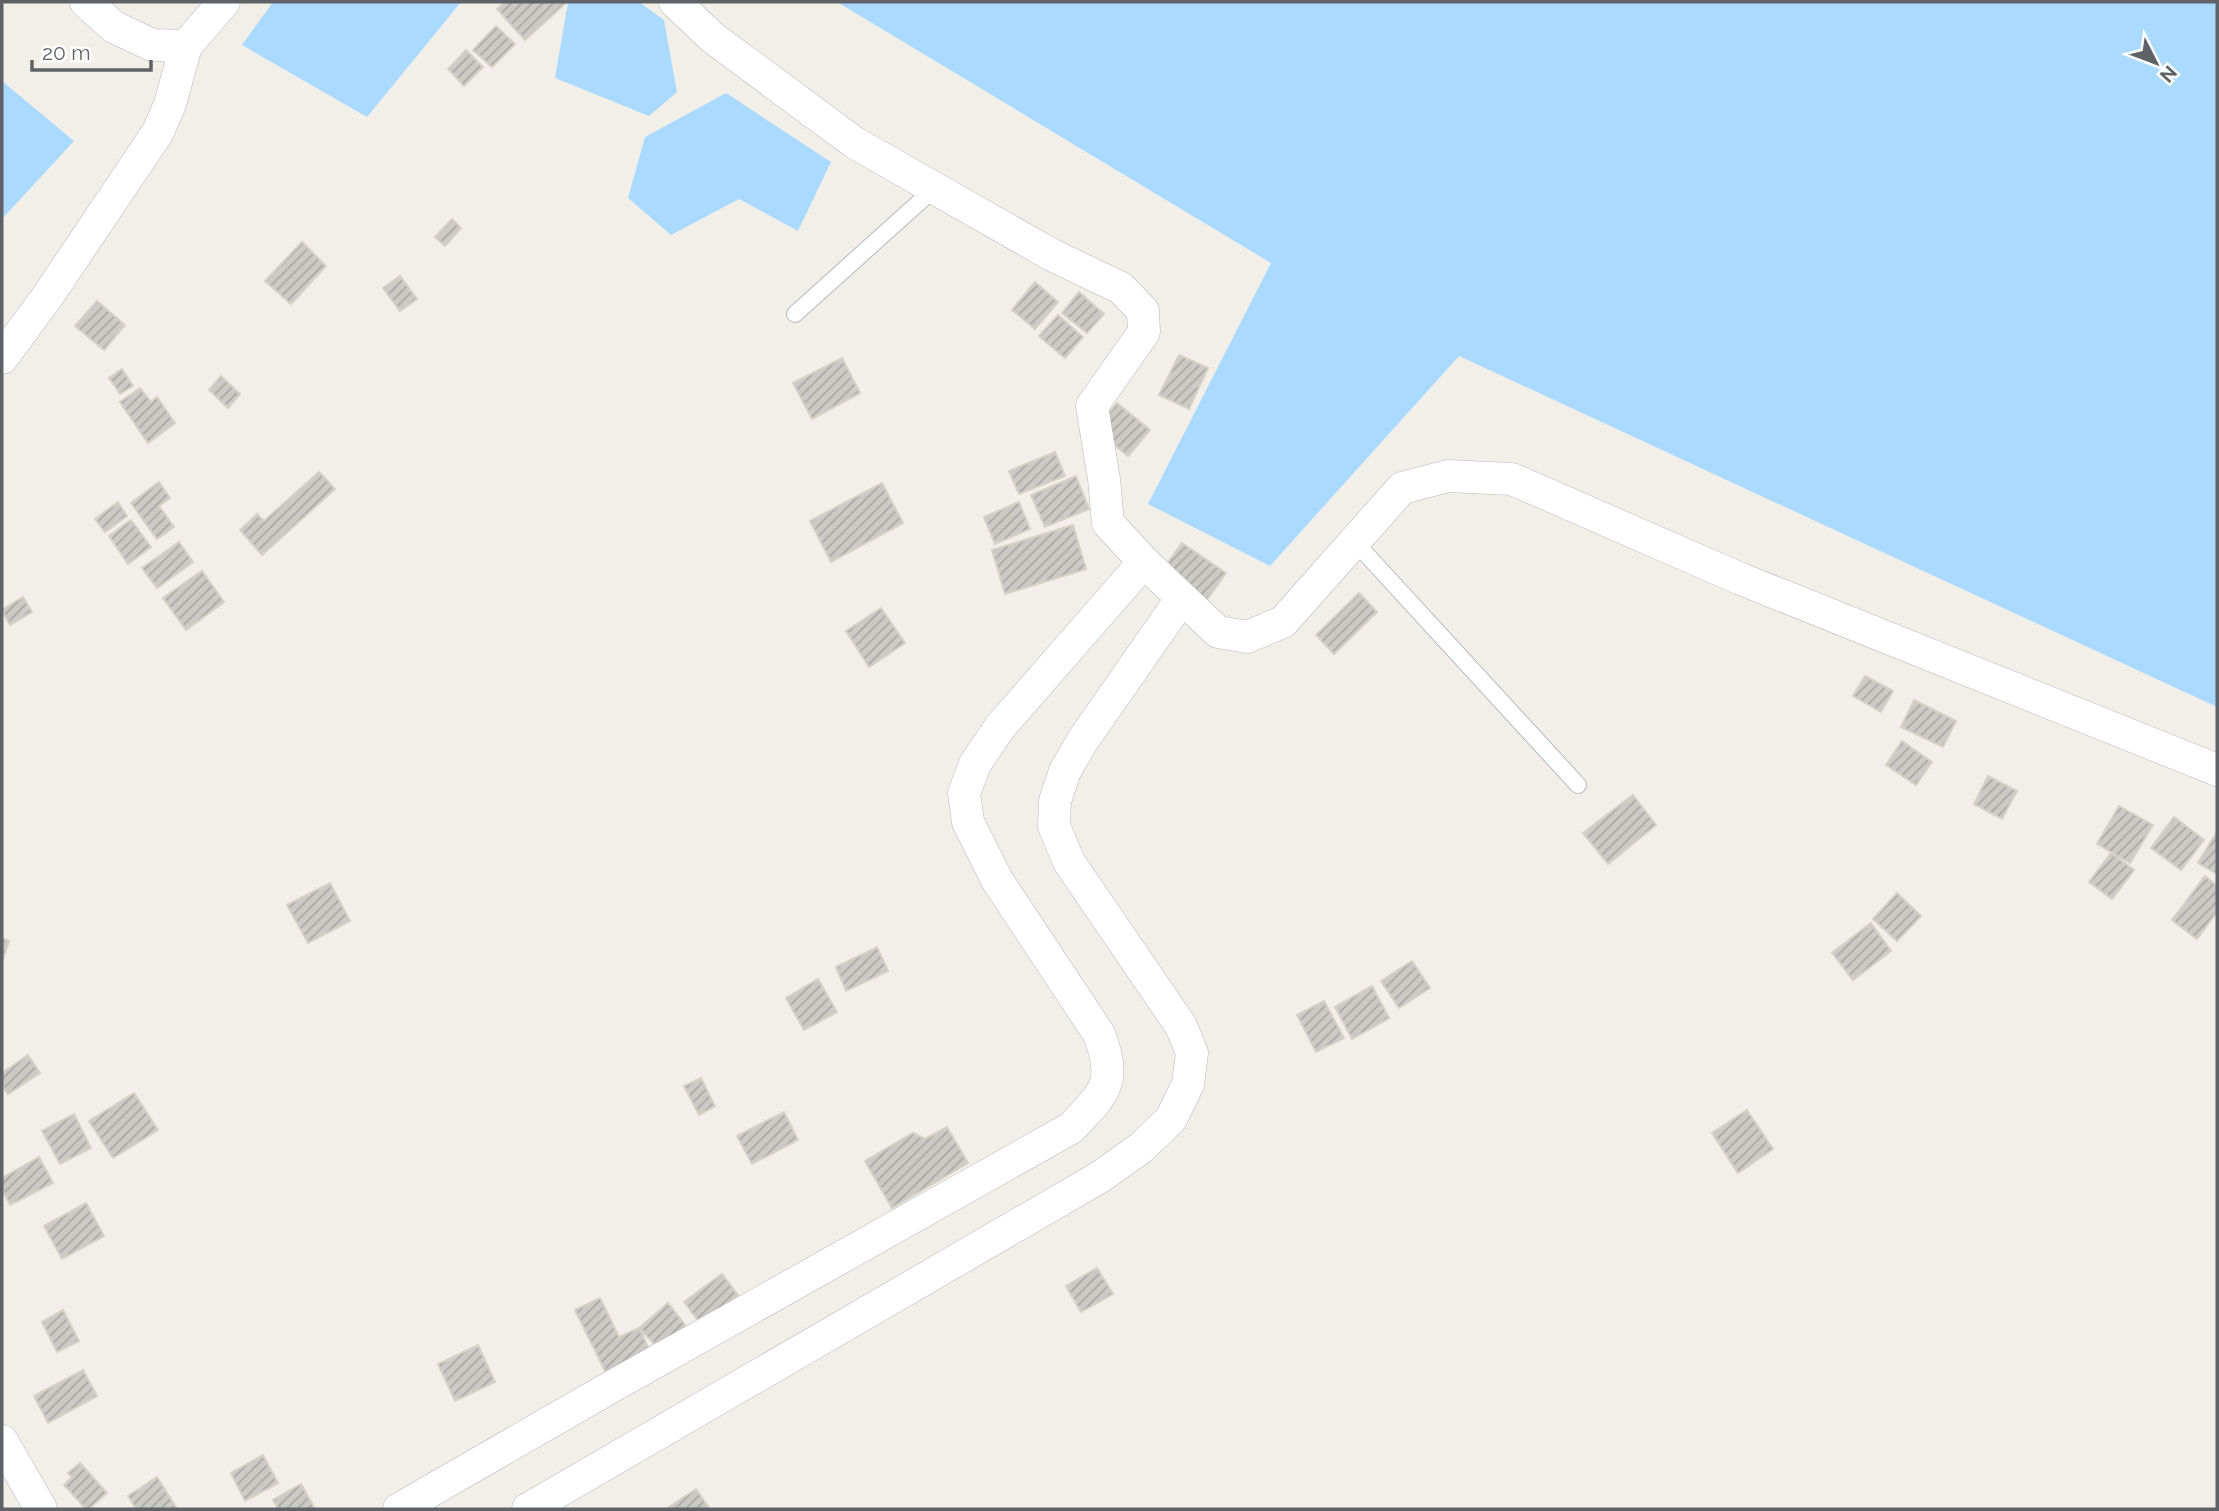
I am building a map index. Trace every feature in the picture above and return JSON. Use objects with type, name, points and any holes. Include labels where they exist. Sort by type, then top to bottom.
[{"type":"street","points":[[86,2],[114,27],[152,45],[186,46]]},
{"type":"street","points":[[2,358],[47,297],[158,132],[170,104],[186,46],[224,2]]},
{"type":"street","points":[[675,2],[713,38],[855,143],[1052,255],[1121,288],[1143,311],[1144,332],[1092,406],[1108,523],[1144,562],[1218,632],[1247,637],[1283,622],[1402,488],[1448,477],[1512,479],[1741,579],[2217,770]]},
{"type":"street","points":[[399,1509],[1071,1128],[1097,1101],[1108,1077],[1108,1057],[1099,1034],[998,880],[968,822],[964,793],[975,764],[1000,727],[1144,562]]},
{"type":"street","points":[[528,1509],[1100,1177],[1142,1147],[1171,1119],[1188,1084],[1192,1053],[1181,1026],[1069,862],[1054,826],[1055,801],[1065,771],[1083,740],[1182,598]]},
{"type":"street","points":[[2,1441],[41,1509]]},
{"type":"lane","points":[[796,314],[935,188]]},
{"type":"lane","points":[[1354,542],[1578,785]]},
{"type":"water","points":[[273,2],[461,2],[367,117],[242,45]]},
{"type":"water","points":[[568,2],[639,2],[664,20],[677,92],[649,116],[555,78]]},
{"type":"water","points":[[837,2],[2217,2],[2217,707],[1459,356],[1270,566],[1148,504],[1271,263]]},
{"type":"water","points":[[2,81],[74,141],[2,219]]},
{"type":"water","points":[[726,93],[831,162],[798,231],[739,199],[671,235],[628,198],[645,137]]},
{"type":"building","points":[[505,2],[567,2],[525,40],[497,9]]},
{"type":"building","points":[[496,26],[515,44],[492,67],[473,50]]},
{"type":"building","points":[[466,50],[483,67],[464,86],[448,69]]},
{"type":"building","points":[[452,219],[461,228],[445,246],[435,237]]},
{"type":"building","points":[[302,242],[326,266],[291,304],[265,281]]},
{"type":"building","points":[[400,276],[417,299],[400,311],[383,288]]},
{"type":"building","points":[[1035,282],[1058,302],[1035,329],[1012,310]]},
{"type":"building","points":[[1079,292],[1104,314],[1087,333],[1062,313]]},
{"type":"building","points":[[97,301],[125,325],[104,350],[75,326]]},
{"type":"building","points":[[1058,315],[1083,337],[1065,358],[1039,336]]},
{"type":"building","points":[[1179,355],[1208,368],[1189,409],[1159,395]]},
{"type":"building","points":[[842,358],[860,393],[812,419],[793,383]]},
{"type":"building","points":[[122,369],[133,386],[120,394],[109,378]]},
{"type":"building","points":[[221,376],[240,394],[228,408],[209,390]]},
{"type":"building","points":[[140,388],[151,402],[157,397],[175,423],[148,443],[120,402]]},
{"type":"building","points":[[1117,403],[1150,430],[1128,456],[1095,429]]},
{"type":"building","points":[[1055,452],[1065,476],[1019,494],[1009,471]]},
{"type":"building","points":[[319,472],[335,489],[262,555],[240,530],[257,514],[264,521]]},
{"type":"building","points":[[1076,476],[1089,509],[1045,527],[1031,495]]},
{"type":"building","points":[[159,482],[170,498],[159,506],[174,527],[157,539],[131,503]]},
{"type":"building","points":[[882,483],[903,523],[831,562],[810,521]]},
{"type":"building","points":[[118,502],[127,516],[105,532],[95,519]]},
{"type":"building","points":[[1019,502],[1030,529],[995,544],[984,517]]},
{"type":"building","points":[[131,520],[151,547],[128,564],[109,536]]},
{"type":"building","points":[[1073,525],[1086,569],[1005,594],[992,550]]},
{"type":"building","points":[[179,542],[193,562],[157,588],[142,568]]},
{"type":"building","points":[[1182,543],[1226,573],[1207,600],[1162,571]]},
{"type":"building","points":[[202,571],[224,602],[186,630],[163,598]]},
{"type":"building","points":[[1359,593],[1377,612],[1334,654],[1316,635]]},
{"type":"building","points":[[23,597],[32,612],[10,625],[2,610]]},
{"type":"building","points":[[881,608],[905,643],[869,667],[846,631]]},
{"type":"building","points":[[1865,676],[1893,691],[1881,712],[1853,696]]},
{"type":"building","points":[[1914,700],[1956,721],[1943,747],[1901,727]]},
{"type":"building","points":[[1902,741],[1932,762],[1916,785],[1886,765]]},
{"type":"building","points":[[1988,776],[2017,791],[2002,819],[1974,804]]},
{"type":"building","points":[[1633,795],[1656,825],[1608,864],[1583,833]]},
{"type":"building","points":[[2119,806],[2153,825],[2130,863],[2097,844]]},
{"type":"building","points":[[2174,817],[2204,840],[2181,870],[2151,848]]},
{"type":"building","points":[[2217,834],[2217,874],[2198,863]]},
{"type":"building","points":[[2111,853],[2134,870],[2112,899],[2089,882]]},
{"type":"building","points":[[2205,876],[2217,886],[2217,912],[2197,939],[2172,920]]},
{"type":"building","points":[[330,883],[350,921],[308,943],[287,905]]},
{"type":"building","points":[[1897,893],[1921,916],[1897,941],[1873,919]]},
{"type":"building","points":[[1871,923],[1891,951],[1853,980],[1832,953]]},
{"type":"building","points":[[2,938],[9,941],[2,962]]},
{"type":"building","points":[[877,947],[888,971],[846,991],[836,967]]},
{"type":"building","points":[[1412,961],[1430,988],[1399,1008],[1381,981]]},
{"type":"building","points":[[818,979],[837,1012],[804,1030],[786,998]]},
{"type":"building","points":[[1372,986],[1389,1018],[1352,1039],[1335,1007]]},
{"type":"building","points":[[1324,1001],[1344,1038],[1316,1052],[1297,1015]]},
{"type":"building","points":[[28,1055],[40,1073],[8,1094],[2,1085],[2,1073]]},
{"type":"building","points":[[701,1078],[715,1106],[699,1115],[684,1086]]},
{"type":"building","points":[[134,1093],[158,1130],[113,1158],[89,1121]]},
{"type":"building","points":[[1747,1110],[1773,1149],[1738,1173],[1712,1133]]},
{"type":"building","points":[[784,1112],[798,1140],[752,1164],[737,1136]]},
{"type":"building","points":[[74,1114],[91,1148],[60,1164],[42,1131]]},
{"type":"building","points":[[947,1127],[968,1163],[892,1208],[865,1161],[913,1133],[925,1139]]},
{"type":"building","points":[[39,1157],[53,1183],[10,1205],[2,1189],[2,1178]]},
{"type":"building","points":[[86,1203],[104,1236],[62,1259],[44,1226]]},
{"type":"building","points":[[1097,1268],[1113,1294],[1081,1312],[1066,1286]]},
{"type":"building","points":[[722,1274],[738,1295],[700,1323],[684,1302]]},
{"type":"building","points":[[600,1298],[619,1337],[639,1328],[650,1351],[606,1373],[575,1310]]},
{"type":"building","points":[[668,1303],[686,1326],[658,1348],[639,1328]]},
{"type":"building","points":[[63,1310],[79,1341],[57,1352],[42,1322]]},
{"type":"building","points":[[478,1345],[495,1382],[455,1401],[438,1364]]},
{"type":"building","points":[[83,1370],[97,1396],[48,1423],[34,1396]]},
{"type":"building","points":[[263,1455],[278,1483],[245,1501],[231,1473]]},
{"type":"building","points":[[80,1463],[107,1493],[89,1509],[64,1485],[72,1477],[68,1473]]},
{"type":"building","points":[[157,1477],[177,1509],[136,1509],[128,1496]]},
{"type":"building","points":[[301,1484],[315,1509],[278,1509],[273,1500]]},
{"type":"building","points":[[696,1489],[710,1509],[666,1509]]}]
